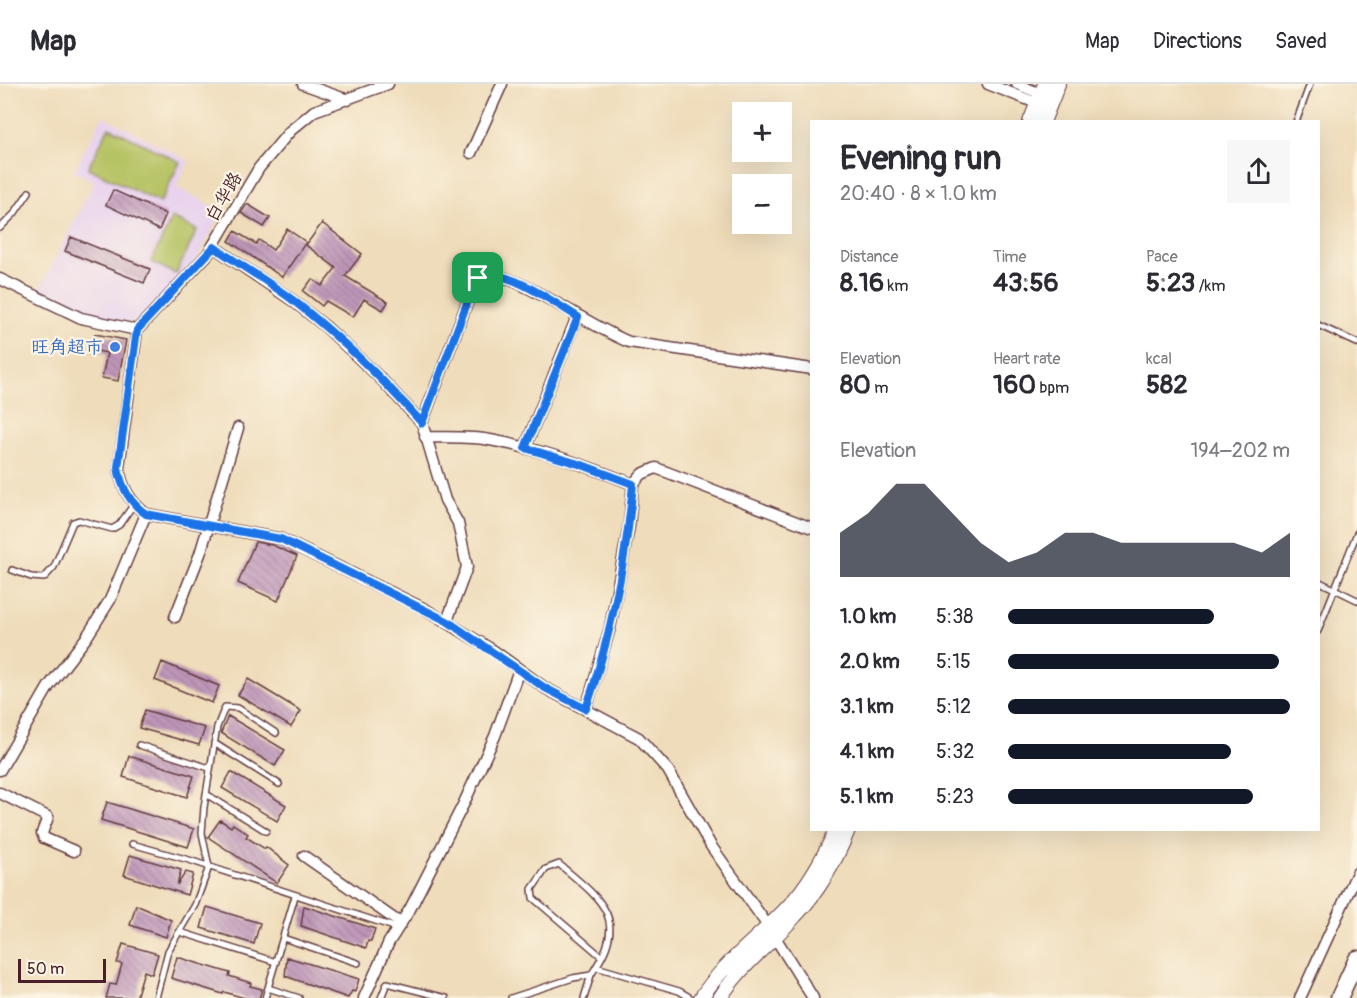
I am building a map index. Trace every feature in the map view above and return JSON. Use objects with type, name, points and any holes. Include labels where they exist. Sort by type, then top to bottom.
[{"type":"main road","points":[[1339,998],[1357,959]]},
{"type":"street","points":[[303,84],[348,100]]},
{"type":"street","name":"白华路","points":[[137,330],[214,247],[259,168],[279,142],[314,111],[388,84]]},
{"type":"street","points":[[471,153],[502,84]]},
{"type":"street","points":[[988,84],[1045,97]]},
{"type":"street","points":[[1017,84],[1045,97]]},
{"type":"street","points":[[1031,120],[1045,97],[1058,84]]},
{"type":"street","points":[[1043,120],[1045,97]]},
{"type":"street","points":[[214,247],[292,300],[326,327],[380,378],[422,423],[445,500],[458,523],[467,567],[447,621]]},
{"type":"street","points":[[422,423],[475,282],[482,275],[492,273],[509,278],[615,337],[641,345],[691,349],[810,369]]},
{"type":"street","points":[[0,279],[73,315],[96,323],[137,330],[118,467],[122,483],[134,504],[146,514],[281,539],[447,621],[519,670],[639,738],[663,761],[711,846],[771,931],[813,998]]},
{"type":"street","points":[[525,448],[578,317]]},
{"type":"street","points":[[175,617],[208,526],[238,428]]},
{"type":"street","points":[[425,437],[488,440],[525,448],[582,465],[633,484]]},
{"type":"street","points":[[586,709],[610,628],[629,526],[633,484],[642,474],[656,468],[810,527]]},
{"type":"street","points":[[0,770],[49,686],[86,638],[110,600],[146,514]]},
{"type":"street","points":[[364,998],[398,926],[410,909],[468,795],[495,736],[519,670]]},
{"type":"street","points":[[0,793],[48,817],[42,833],[44,838],[74,851]]},
{"type":"street","points":[[720,998],[801,890],[835,831]]},
{"type":"street","points":[[701,998],[728,964],[810,897],[835,858],[848,831]]},
{"type":"street","points":[[304,856],[398,926]]},
{"type":"street","points":[[1300,998],[1357,873]]},
{"type":"lane","points":[[1297,120],[1310,84]]},
{"type":"lane","points":[[0,228],[14,214],[29,192]]},
{"type":"lane","points":[[1320,326],[1357,343]]},
{"type":"lane","points":[[12,570],[31,578],[44,578],[54,567],[73,522],[79,520],[112,529],[122,521],[134,504]]},
{"type":"lane","points":[[1320,626],[1357,534]]},
{"type":"lane","points":[[1320,582],[1357,600]]},
{"type":"lane","points":[[156,998],[168,951],[201,894],[208,867],[202,833],[206,794],[214,743],[225,707],[238,708],[276,734]]},
{"type":"lane","points":[[214,743],[279,784]]},
{"type":"lane","points":[[139,745],[210,768]]},
{"type":"lane","points":[[206,794],[266,831]]},
{"type":"lane","points":[[132,844],[398,926]]},
{"type":"lane","points":[[584,998],[591,975],[602,957],[610,935],[610,919],[604,905],[559,864],[550,867],[532,889],[533,898],[602,957]]},
{"type":"lane","points":[[265,998],[295,896]]},
{"type":"lane","points":[[180,932],[276,962]]},
{"type":"lane","points":[[283,938],[358,963]]},
{"type":"lane","points":[[596,967],[675,990],[691,998]]},
{"type":"lane","points":[[511,998],[591,975]]},
{"type":"lane","points":[[381,998],[387,983],[446,998]]},
{"type":"lane","points":[[268,988],[299,998]]},
{"type":"lane","points":[[673,998],[675,990]]},
{"type":"shaded area","points":[[103,116],[189,161],[176,187],[222,211],[197,259],[149,308],[139,323],[103,320],[73,311],[38,293],[94,182],[74,171]]},
{"type":"green space","points":[[109,127],[180,162],[160,203],[88,168]]},
{"type":"green space","points":[[172,218],[197,230],[176,274],[151,262]]},
{"type":"building","points":[[113,190],[166,214],[159,230],[106,205]]},
{"type":"building","points":[[247,204],[270,218],[264,227],[241,213]]},
{"type":"building","points":[[322,223],[362,254],[345,276],[388,302],[383,310],[364,299],[353,317],[326,301],[322,306],[303,291],[312,279],[322,286],[336,268],[306,245]]},
{"type":"building","points":[[287,229],[306,242],[282,277],[229,241],[235,231],[256,244],[259,240],[273,250]]},
{"type":"building","points":[[71,237],[150,269],[144,283],[65,251]]},
{"type":"building","points":[[95,334],[126,340],[118,381],[102,378],[107,353],[92,350]]},
{"type":"building","points":[[255,542],[272,545],[297,556],[278,601],[238,583]]},
{"type":"building","points":[[162,662],[219,686],[212,703],[155,680]]},
{"type":"building","points":[[248,679],[301,711],[291,727],[238,695]]},
{"type":"building","points":[[145,710],[205,728],[199,745],[139,728]]},
{"type":"building","points":[[228,716],[285,750],[275,766],[221,733]]},
{"type":"building","points":[[129,756],[194,776],[187,797],[123,777]]},
{"type":"building","points":[[231,772],[286,805],[277,821],[222,788]]},
{"type":"building","points":[[107,802],[194,829],[188,847],[101,820]]},
{"type":"building","points":[[220,820],[231,827],[233,824],[248,834],[246,837],[265,849],[266,847],[289,865],[277,883],[208,837]]},
{"type":"building","points":[[130,855],[181,870],[177,885],[186,872],[193,874],[187,895],[124,875]]},
{"type":"building","points":[[136,905],[171,920],[166,937],[130,925]]},
{"type":"building","points":[[304,906],[375,929],[371,941],[368,941],[366,948],[301,926]]},
{"type":"building","points":[[207,907],[260,923],[254,944],[201,928]]},
{"type":"building","points":[[123,944],[158,954],[152,974],[144,971],[136,998],[106,998],[110,984],[116,985],[122,964],[117,963]]},
{"type":"building","points":[[177,957],[230,973],[229,976],[251,983],[250,986],[262,989],[259,998],[245,998],[224,992],[223,994],[171,978]]},
{"type":"building","points":[[287,957],[359,979],[355,992],[352,991],[348,998],[285,976]]},
{"type":"place","name":"旺角超市","points":[[115,347]]},
{"type":"route","points":[[214,247],[292,300],[326,327],[380,378],[422,423],[478,278],[492,273],[509,278],[578,317],[525,448],[582,465],[633,484],[629,526],[610,628],[586,709],[545,688],[447,621],[395,594],[281,539],[146,514],[129,498],[122,483],[118,467],[137,330],[214,247]]}]
